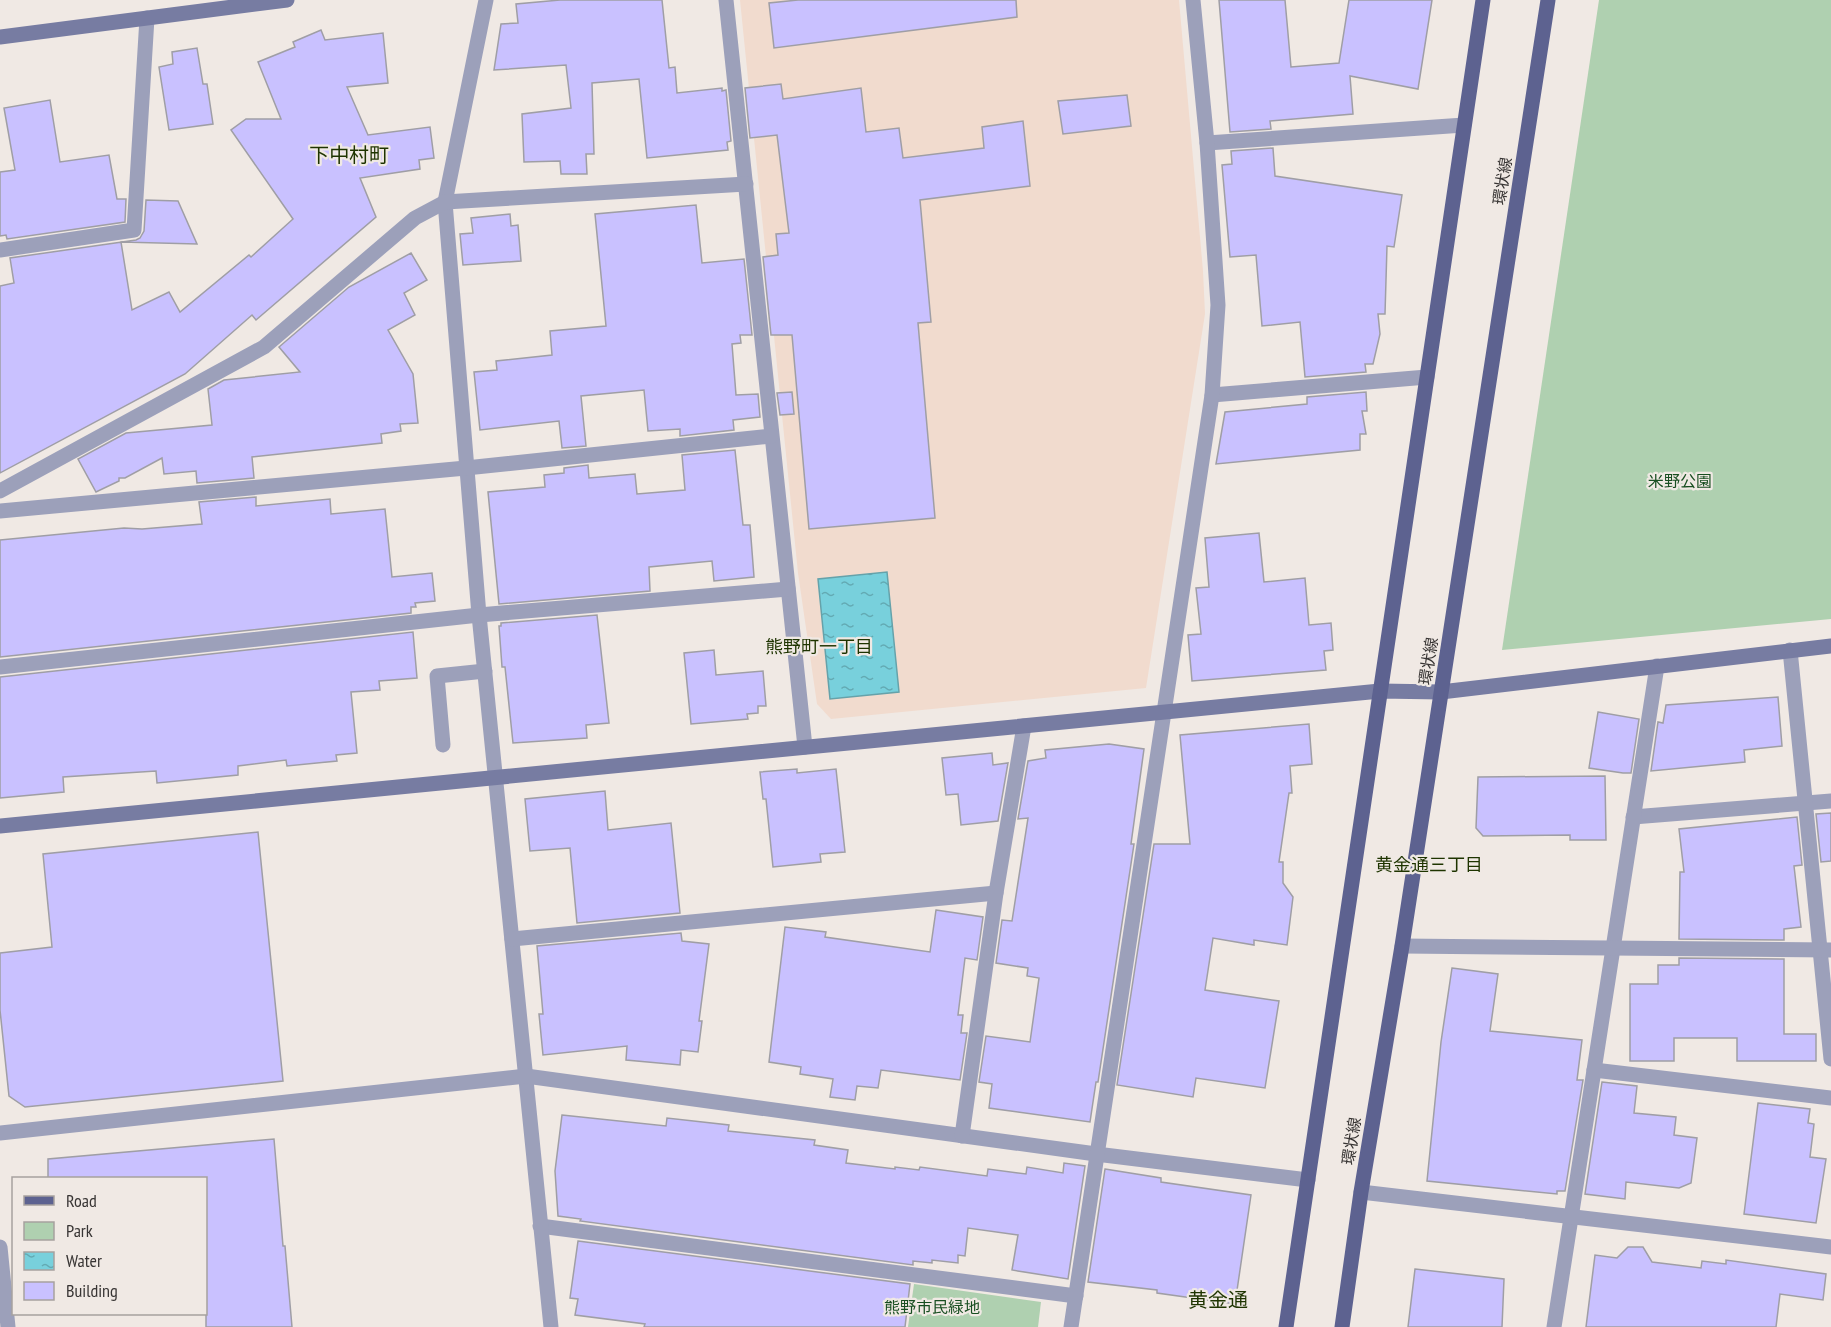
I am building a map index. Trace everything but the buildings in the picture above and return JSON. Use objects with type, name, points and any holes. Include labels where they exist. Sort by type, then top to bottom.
[{"type":"main road","points":[[1286,1327],[1483,0]]},
{"type":"main road","name":"環状線","points":[[1342,1327],[1361,1192],[1402,946],[1548,0]]},
{"type":"street","points":[[0,37],[287,0]]},
{"type":"street","points":[[486,0],[445,202],[479,615],[551,1327]]},
{"type":"street","points":[[726,0],[805,747]]},
{"type":"street","points":[[1071,1327],[1212,395],[1218,305],[1207,143],[1193,0]]},
{"type":"street","points":[[0,250],[134,230],[147,18]]},
{"type":"street","points":[[1207,143],[1464,125]]},
{"type":"street","points":[[0,491],[264,347],[415,218],[445,202],[746,184]]},
{"type":"street","points":[[1212,395],[1427,377]]},
{"type":"street","points":[[0,511],[466,468],[771,436]]},
{"type":"street","points":[[0,667],[479,615],[788,590]]},
{"type":"street","points":[[0,826],[1380,691],[1441,692],[1831,646]]},
{"type":"street","points":[[1790,650],[1806,804],[1826,950],[1831,1059]]},
{"type":"street","points":[[1554,1327],[1657,666]]},
{"type":"street","points":[[443,745],[437,675],[485,671]]},
{"type":"street","points":[[962,1136],[996,892],[1024,726]]},
{"type":"street","points":[[1633,817],[1831,801]]},
{"type":"street","points":[[512,939],[996,892]]},
{"type":"street","points":[[1402,946],[1826,950]]},
{"type":"street","points":[[1594,1070],[1831,1098]]},
{"type":"street","points":[[0,1133],[525,1076],[1096,1154],[1308,1180]]},
{"type":"street","points":[[1361,1192],[1831,1247]]},
{"type":"street","points":[[540,1227],[1076,1296]]},
{"type":"street","points":[[0,1247],[8,1327]]},
{"type":"shaded area","points":[[740,0],[1179,0],[1205,314],[1146,688],[831,719],[817,704],[798,573]]},
{"type":"green space","name":"米野公園","points":[[1599,0],[1831,0],[1831,619],[1502,650]]},
{"type":"green space","name":"熊野市民緑地","points":[[914,1284],[1041,1302],[1038,1327],[908,1327]]},
{"type":"water","points":[[887,572],[899,692],[830,699],[818,579]]},
{"type":"district","name":"下中村町","points":[[349,155]]},
{"type":"district","name":"熊野町一丁目","points":[[819,646]]},
{"type":"district","name":"黄金通三丁目","points":[[1429,864]]},
{"type":"district","name":"黄金通","points":[[1218,1300]]}]
